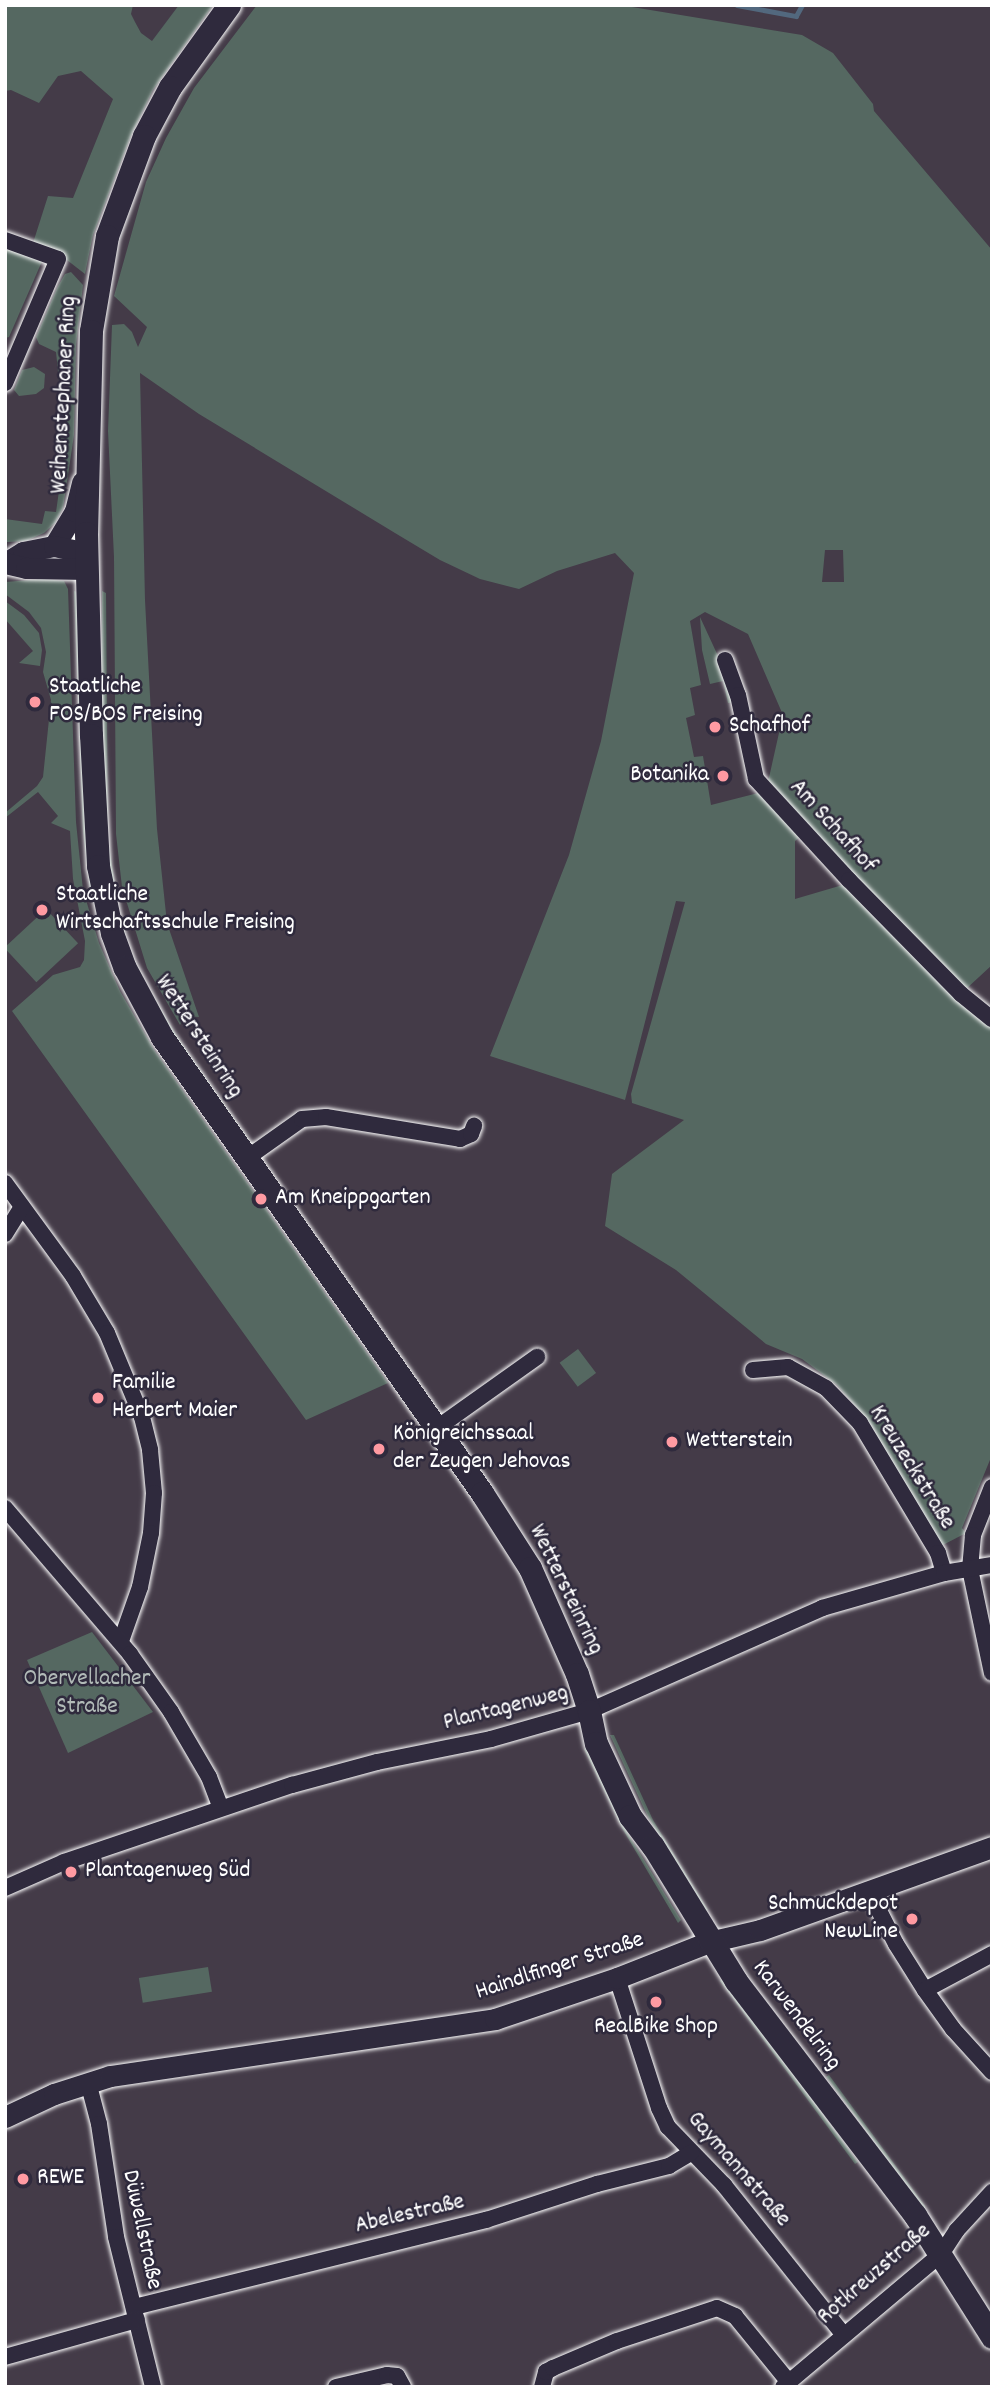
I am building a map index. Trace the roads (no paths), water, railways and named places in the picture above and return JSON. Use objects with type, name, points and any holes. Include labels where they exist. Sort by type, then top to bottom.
[{"type":"main road","name":"Weihenstephaner Ring","points":[[87,561],[90,331],[99,271],[112,220],[144,136],[170,87],[229,5]]},
{"type":"main road","name":"Wettersteinring","points":[[87,561],[95,832],[102,892],[112,933],[125,968],[151,1020],[436,1428],[530,1568],[554,1616],[589,1711]]},
{"type":"main road","name":"Karwendelring","points":[[589,1711],[596,1743],[630,1816],[653,1846],[694,1910],[709,1942],[942,2253],[962,2294],[992,2337]]},
{"type":"street","points":[[5,240],[58,259],[5,383]]},
{"type":"street","points":[[54,546],[75,511],[87,463]]},
{"type":"street","points":[[6,562],[23,552],[54,546],[87,561]]},
{"type":"street","points":[[6,562],[26,568],[87,561]]},
{"type":"street","name":"Am Schafhof","points":[[725,660],[738,695],[756,779],[849,880],[961,994],[992,1018]]},
{"type":"street","points":[[247,1158],[302,1119],[326,1117],[460,1139],[471,1134],[474,1126]]},
{"type":"street","points":[[5,1183],[73,1276],[107,1333],[142,1417],[150,1450],[154,1493],[151,1533],[140,1587],[121,1641]]},
{"type":"street","points":[[5,1234],[22,1207]]},
{"type":"street","points":[[436,1428],[537,1357]]},
{"type":"street","name":"Kreuzeckstraße","points":[[753,1370],[788,1367],[826,1388],[860,1423],[938,1553],[944,1573]]},
{"type":"street","points":[[992,1487],[973,1535],[970,1569],[992,1673]]},
{"type":"street","points":[[5,1508],[121,1641],[171,1712],[209,1777],[222,1808]]},
{"type":"street","name":"Plantagenweg","points":[[5,1888],[64,1862],[292,1784],[377,1762],[491,1739],[589,1711],[796,1618],[852,1598],[944,1573],[992,1565]]},
{"type":"street","name":"Haindlfinger Straße","points":[[5,2118],[54,2094],[88,2082],[495,2019],[617,1978],[709,1942],[760,1930],[992,1847]]},
{"type":"street","points":[[869,1891],[896,1944],[925,1990],[953,2029],[992,2072]]},
{"type":"street","points":[[925,1990],[992,1954]]},
{"type":"street","name":"Gaymannstraße","points":[[617,1978],[659,2108],[668,2127],[724,2185],[843,2334]]},
{"type":"street","name":"Düwellstraße","points":[[88,2082],[99,2124],[116,2237],[153,2387]]},
{"type":"street","name":"Abelestraße","points":[[5,2357],[136,2314],[486,2220],[597,2184],[669,2166],[691,2153]]},
{"type":"street","name":"Rotkreuzstraße","points":[[786,2384],[942,2253],[957,2230],[992,2192]]},
{"type":"street","points":[[542,2387],[546,2372],[553,2368],[617,2341],[717,2308],[734,2316],[786,2384]]},
{"type":"street","points":[[336,2387],[387,2375],[397,2376],[403,2387]]},
{"type":"waterway","points":[[737,5],[796,16],[802,5]]},
{"type":"place","name":"Staatliche FOS/BOS Freising","points":[[35,702]]},
{"type":"place","name":"Schafhof","points":[[715,727]]},
{"type":"place","name":"Botanika","points":[[723,776]]},
{"type":"place","name":"Staatliche Wirtschaftsschule Freising","points":[[42,910]]},
{"type":"place","name":"Am Kneippgarten","points":[[261,1199]]},
{"type":"place","name":"Familie Herbert Maier","points":[[98,1398]]},
{"type":"place","name":"Wetterstein","points":[[672,1442]]},
{"type":"place","name":"Königreichssaal der Zeugen Jehovas","points":[[379,1449]]},
{"type":"place","name":"Plantagenweg Süd","points":[[71,1872]]},
{"type":"place","name":"Schmuckdepot NewLine","points":[[912,1919]]},
{"type":"place","name":"RealBike Shop","points":[[656,2002]]},
{"type":"place","name":"REWE","points":[[23,2179]]},
{"type":"park label","name":"Obervellacher Straße","points":[[87,1694]]}]
